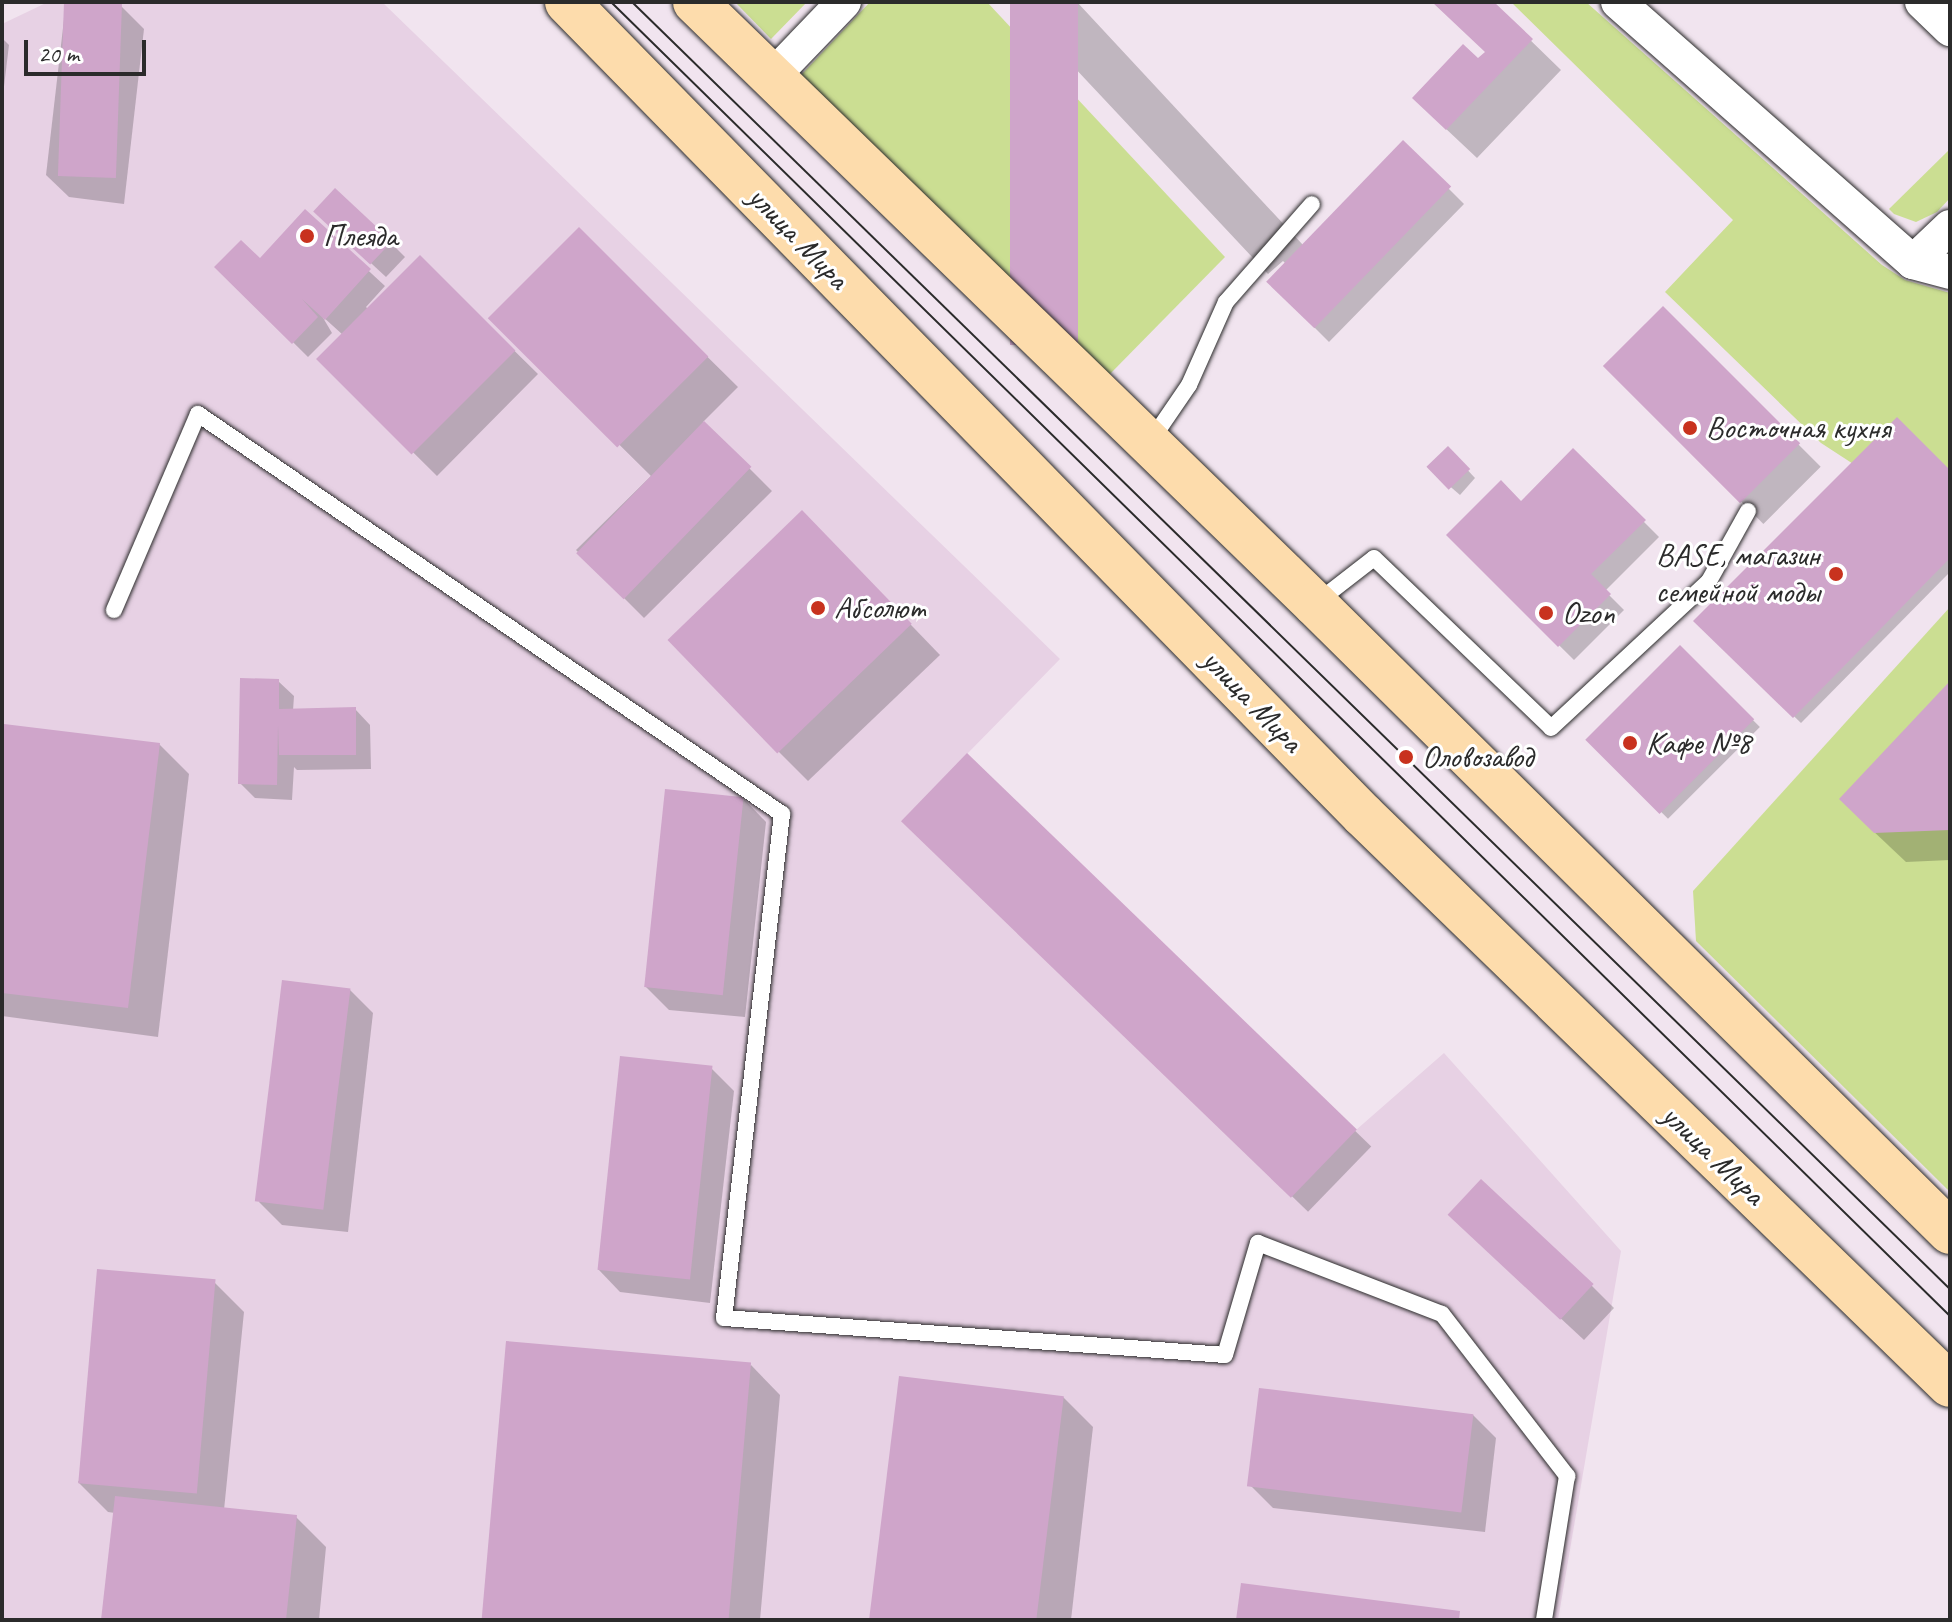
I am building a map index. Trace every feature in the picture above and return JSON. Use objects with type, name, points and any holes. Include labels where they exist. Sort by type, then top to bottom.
[{"type":"main road","name":"улица Мира","points":[[567,2],[1363,815],[1950,1385]]},
{"type":"main road","points":[[695,2],[1315,604],[1950,1232]]},
{"type":"street","points":[[772,77],[844,2]]},
{"type":"street","points":[[1618,2],[1913,262],[1950,272]]},
{"type":"street","points":[[1922,2],[1950,29]]},
{"type":"street","points":[[1913,262],[1950,227]]},
{"type":"lane","points":[[1149,443],[1189,385],[1226,302],[1312,204]]},
{"type":"lane","points":[[114,610],[198,414],[782,814],[724,1318],[1225,1355],[1258,1243],[1442,1314],[1567,1476],[1544,1620]]},
{"type":"lane","points":[[1315,604],[1374,558],[1551,728],[1709,581],[1748,511]]},
{"type":"shaded area","points":[[48,2],[382,2],[1060,659],[967,754],[1356,1130],[1444,1053],[1621,1251],[1558,1620],[2,1620],[2,24]]},
{"type":"green space","points":[[735,2],[807,2],[771,39]]},
{"type":"green space","points":[[870,2],[987,2],[1225,257],[1109,375],[801,75]]},
{"type":"green space","points":[[1511,2],[1586,2],[1882,265],[1905,280],[1950,293],[1950,527],[1821,443],[1665,292],[1733,220]]},
{"type":"green space","points":[[1950,149],[1950,198],[1937,212],[1916,222],[1894,214],[1889,209]]},
{"type":"green space","points":[[1950,607],[1950,1192],[1696,941],[1693,891]]},
{"type":"building","points":[[64,2],[122,4],[116,178],[58,176]]},
{"type":"building","points":[[1010,2],[1078,2],[1078,345],[1010,345]]},
{"type":"building","points":[[1432,2],[1494,2],[1533,39],[1446,130],[1412,98],[1463,44],[1478,58],[1485,52]]},
{"type":"building","points":[[1403,140],[1451,187],[1314,328],[1266,282]]},
{"type":"building","points":[[335,188],[392,241],[370,265],[313,211]]},
{"type":"building","points":[[305,209],[371,269],[325,320],[302,299],[318,317],[292,344],[214,267],[241,240],[260,258]]},
{"type":"building","points":[[579,227],[708,356],[617,448],[488,318]]},
{"type":"building","points":[[420,255],[515,350],[412,454],[316,359]]},
{"type":"building","points":[[1663,306],[1800,443],[1740,503],[1603,366]]},
{"type":"building","name":"BASE, магазин семейной моды","points":[[1897,417],[1950,470],[1950,558],[1793,718],[1693,621]]},
{"type":"building","points":[[704,421],[751,467],[624,599],[576,553]]},
{"type":"building","points":[[1448,446],[1470,469],[1449,490],[1426,467]]},
{"type":"building","points":[[1573,448],[1646,520],[1591,574],[1611,594],[1558,647],[1446,535],[1501,480],[1521,501]]},
{"type":"building","points":[[802,510],[912,624],[777,754],[667,640]]},
{"type":"building","name":"BASE, магазин семейной моды","points":[[1680,645],[1754,719],[1659,814],[1585,740]]},
{"type":"building","points":[[240,678],[279,679],[279,709],[356,707],[356,755],[279,755],[278,725],[277,785],[238,784]]},
{"type":"building","points":[[1950,681],[1950,830],[1874,833],[1839,799]]},
{"type":"building","points":[[4,724],[160,743],[128,1008],[2,993]]},
{"type":"building","points":[[967,753],[1357,1130],[1291,1198],[901,821]]},
{"type":"building","points":[[665,789],[744,797],[723,995],[644,987]]},
{"type":"building","points":[[282,980],[350,988],[323,1210],[255,1201]]},
{"type":"building","points":[[620,1056],[712,1066],[690,1280],[598,1270]]},
{"type":"building","points":[[1481,1179],[1594,1284],[1560,1320],[1448,1215]]},
{"type":"building","points":[[97,1269],[216,1279],[197,1494],[78,1483]]},
{"type":"building","points":[[506,1341],[751,1362],[729,1620],[482,1620]]},
{"type":"building","points":[[899,1376],[1064,1396],[1036,1620],[869,1620]]},
{"type":"building","points":[[1259,1388],[1473,1414],[1461,1513],[1247,1486]]},
{"type":"building","points":[[115,1496],[297,1515],[286,1620],[101,1620]]},
{"type":"building","points":[[1241,1583],[1460,1611],[1459,1620],[1236,1620]]},
{"type":"tram line","points":[[611,2],[1950,1316]]},
{"type":"tram line","points":[[632,2],[1950,1289]]},
{"type":"place","name":"Плеяда","points":[[307,236]]},
{"type":"place","name":"Восточная кухня","points":[[1690,428]]},
{"type":"place","name":"BASE, магазин семейной моды","points":[[1836,574]]},
{"type":"place","name":"Абсолют","points":[[818,608]]},
{"type":"place","name":"Ozon","points":[[1546,613]]},
{"type":"place","name":"Кафе №8","points":[[1630,743]]},
{"type":"place","name":"Оловозавод","points":[[1406,757]]}]
